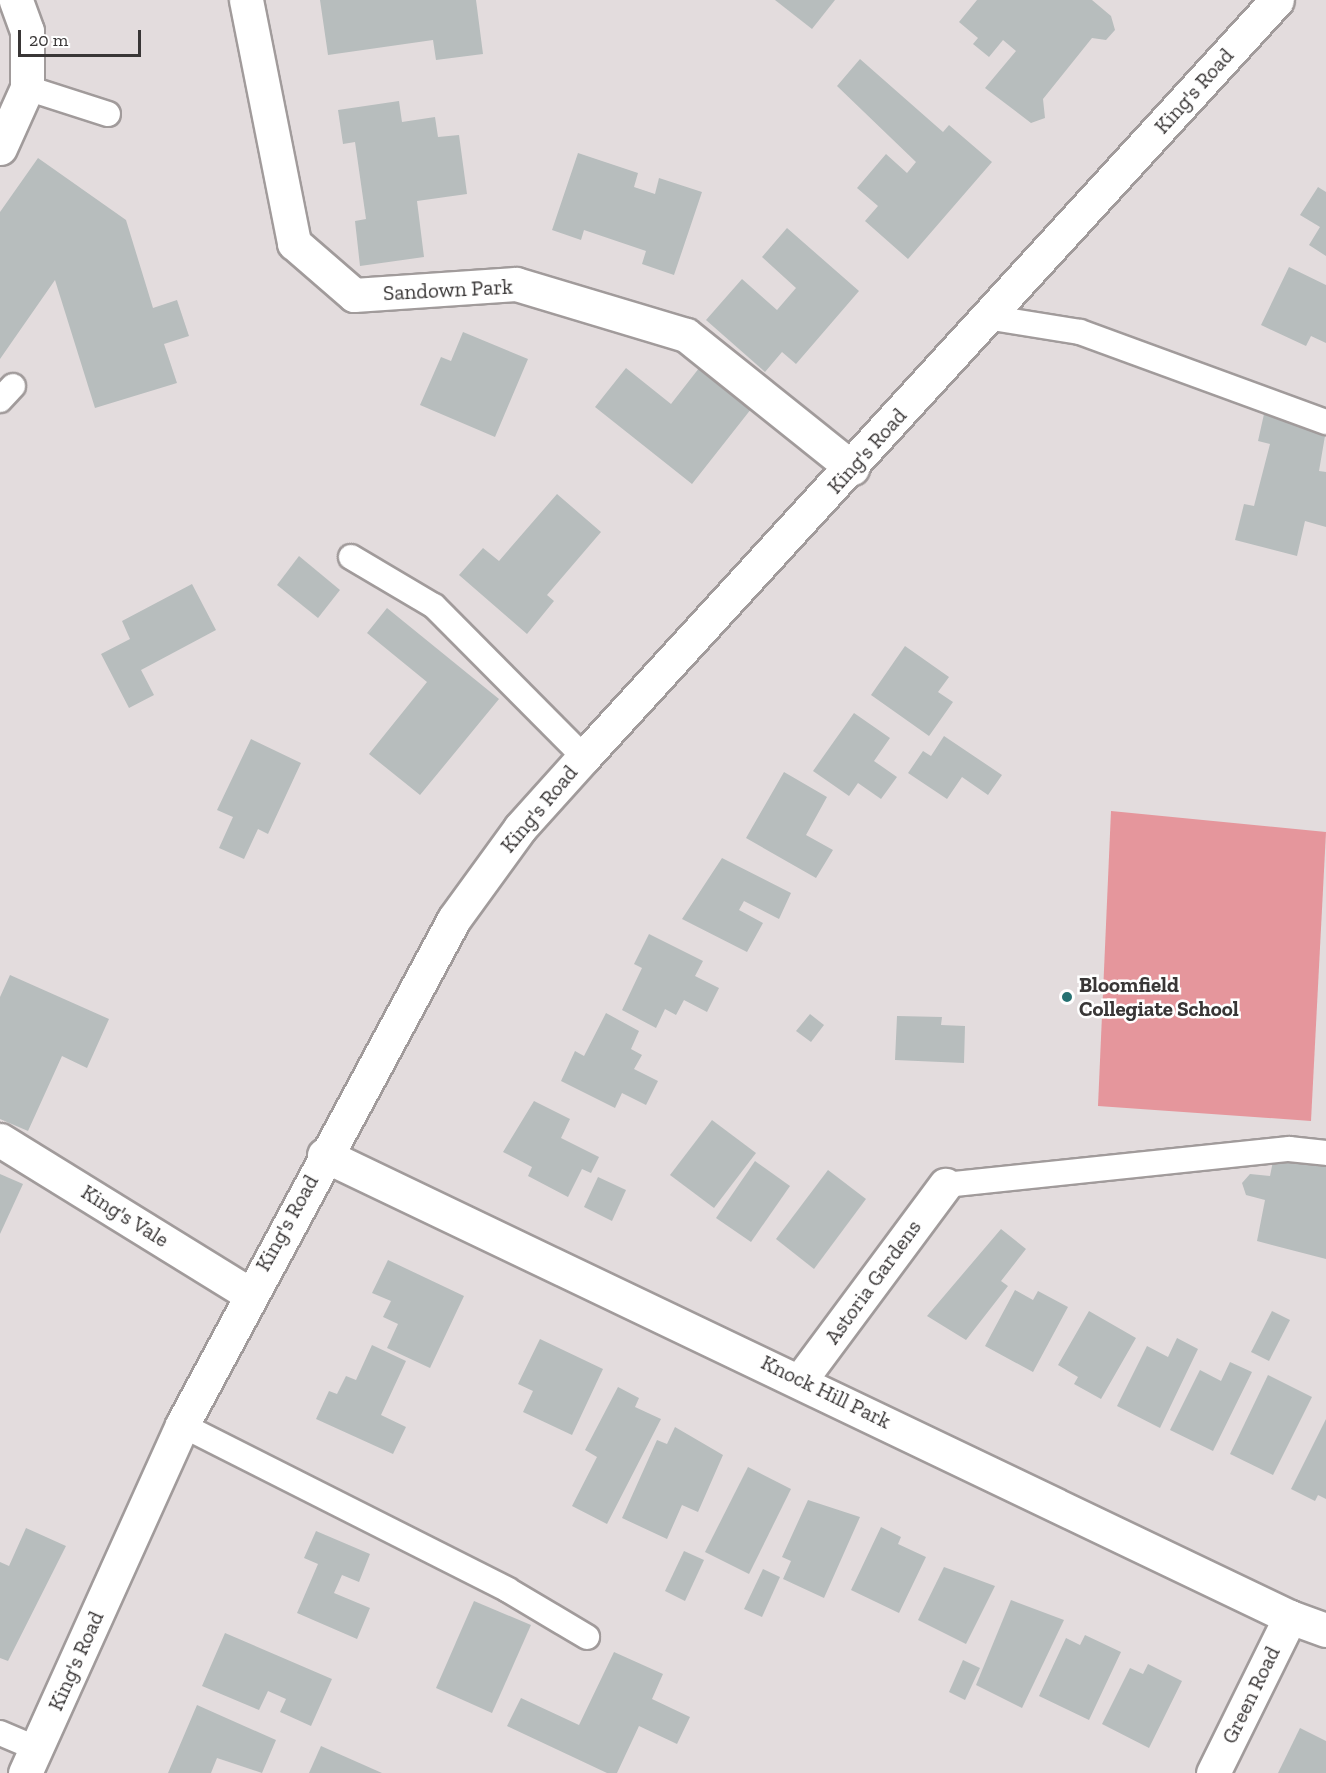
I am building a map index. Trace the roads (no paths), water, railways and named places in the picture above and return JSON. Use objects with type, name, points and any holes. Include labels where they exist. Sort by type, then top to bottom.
[{"type":"street","points":[[0,148],[27,88],[27,32],[16,0]]},
{"type":"street","name":"Sandown Park","points":[[246,0],[294,243],[354,295],[516,284],[686,335],[852,468]]},
{"type":"street","name":"King's Road","points":[[31,1760],[182,1425],[249,1293],[454,919],[520,828],[852,468],[1277,0]]},
{"type":"street","name":"King's Vale","points":[[0,1140],[249,1293]]},
{"type":"street","name":"Knock Hill Park","points":[[324,1155],[801,1379],[1290,1617],[1326,1630]]},
{"type":"street","name":"Astoria Gardens","points":[[801,1379],[945,1185]]},
{"type":"street","name":"Green Road","points":[[1214,1773],[1290,1617]]},
{"type":"lane","points":[[27,88],[108,114]]},
{"type":"lane","points":[[987,317],[1080,332],[1326,422]]},
{"type":"lane","points":[[351,557],[434,606],[584,757]]},
{"type":"lane","points":[[945,1185],[1289,1149],[1326,1153]]},
{"type":"lane","points":[[182,1425],[508,1590],[587,1637]]},
{"type":"lane","points":[[0,1733],[31,1760]]},
{"type":"place","name":"Bloomfield Collegiate School","points":[[1067,997]]}]
